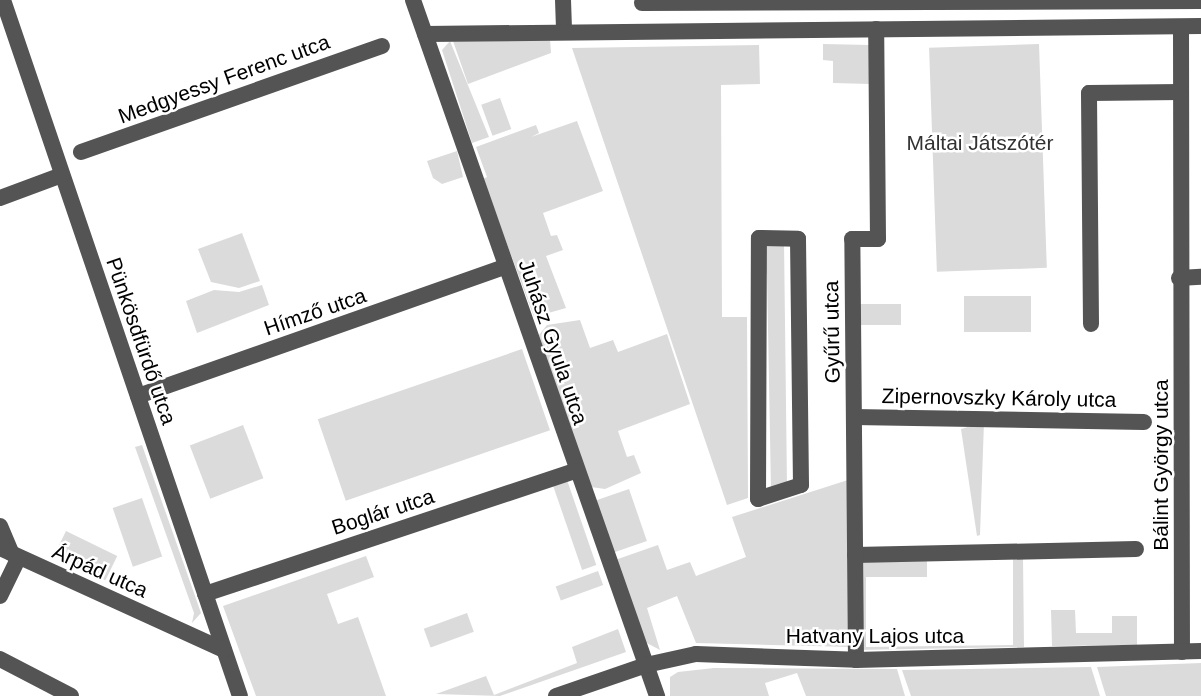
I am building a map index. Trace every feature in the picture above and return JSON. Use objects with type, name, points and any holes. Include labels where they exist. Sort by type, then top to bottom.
[{"type":"street","name":"Pünkösdfürdő utca","points":[[3,0],[7,35],[62,175],[240,696]]},
{"type":"street","name":"Juhász Gyula utca","points":[[414,0],[575,471],[657,696]]},
{"type":"street","points":[[563,0],[564,32]]},
{"type":"street","points":[[642,30],[642,2],[1201,1]]},
{"type":"street","points":[[425,34],[1201,26]]},
{"type":"street","name":"Bálint György utca","points":[[1181,27],[1179,278],[1184,468],[1182,652]]},
{"type":"street","name":"Gyűrű utca","points":[[856,660],[852,239],[878,239],[876,29]]},
{"type":"street","name":"Medgyessy Ferenc utca","points":[[81,152],[382,46]]},
{"type":"street","points":[[1091,324],[1089,93],[1181,92]]},
{"type":"street","points":[[0,198],[62,175]]},
{"type":"street","name":"Gyűrű utca","points":[[759,238],[798,239],[801,485],[758,499],[758,311],[759,238]]},
{"type":"street","name":"Hímző utca","points":[[138,396],[505,267]]},
{"type":"street","points":[[1179,278],[1201,277]]},
{"type":"street","name":"Zipernovszky Károly utca","points":[[854,417],[1143,422]]},
{"type":"street","points":[[1184,468],[1201,468]]},
{"type":"street","name":"Boglár utca","points":[[207,601],[575,471]]},
{"type":"street","points":[[0,526],[10,553],[0,596]]},
{"type":"street","points":[[855,555],[1136,549]]},
{"type":"street","name":"Árpád utca","points":[[10,553],[225,650]]},
{"type":"street","points":[[183,631],[196,626],[207,601]]},
{"type":"street","name":"Hatvany Lajos utca","points":[[555,696],[646,665],[696,654],[856,660],[1201,651]]},
{"type":"street","points":[[0,659],[71,696]]},
{"type":"green space","points":[[550,39],[551,53],[468,84],[453,41]]},
{"type":"green space","points":[[450,41],[489,137],[472,143],[442,50]]},
{"type":"green space","points":[[823,44],[870,45],[870,84],[833,83],[833,61],[823,60]]},
{"type":"green space","name":"Máltai Játszótér","points":[[1039,44],[1047,268],[937,272],[929,48]]},
{"type":"green space","points":[[759,45],[760,84],[721,85],[722,317],[747,317],[748,498],[727,505],[572,48]]},
{"type":"green space","points":[[500,98],[511,129],[492,136],[481,105]]},
{"type":"green space","points":[[577,121],[603,191],[543,213],[551,236],[557,235],[563,250],[546,256],[566,308],[534,317],[483,179],[487,177],[476,147],[536,125],[539,133],[531,137]]},
{"type":"green space","points":[[457,151],[463,177],[442,184],[433,178],[427,161]]},
{"type":"green space","points":[[242,233],[260,281],[239,288],[211,282],[198,249]]},
{"type":"green space","points":[[784,241],[787,486],[771,491],[767,274],[761,264],[761,245]]},
{"type":"green space","points":[[262,285],[269,305],[197,333],[186,301],[214,290],[239,292]]},
{"type":"green space","points":[[964,296],[1031,296],[1031,332],[964,332]]},
{"type":"green space","points":[[859,304],[901,304],[901,325],[859,325]]},
{"type":"green space","points":[[580,320],[590,348],[613,340],[618,352],[667,334],[690,404],[618,431],[627,457],[634,455],[641,473],[605,489],[591,487],[539,335],[547,325]]},
{"type":"green space","points":[[522,349],[550,430],[346,501],[318,419]]},
{"type":"green space","points":[[984,422],[980,535],[977,536],[961,429]]},
{"type":"green space","points":[[243,425],[263,478],[210,499],[190,445]]},
{"type":"green space","points":[[142,445],[201,613],[192,623],[194,613],[135,447]]},
{"type":"green space","points":[[567,480],[596,565],[582,570],[553,485]]},
{"type":"green space","points":[[848,480],[851,647],[696,643],[677,596],[647,608],[660,650],[645,642],[615,560],[658,545],[667,570],[690,562],[696,576],[746,557],[732,517]]},
{"type":"green space","points":[[629,489],[647,541],[613,553],[595,501]]},
{"type":"green space","points":[[142,498],[162,557],[133,567],[113,508]]},
{"type":"green space","points":[[66,531],[117,556],[105,580],[54,555]]},
{"type":"green space","points":[[366,556],[374,577],[327,594],[338,624],[358,617],[386,696],[256,696],[223,606]]},
{"type":"green space","points":[[1013,557],[1023,557],[1024,647],[856,650],[857,561],[927,560],[927,577],[866,577],[866,647],[1013,645]]},
{"type":"green space","points":[[598,571],[603,585],[561,600],[556,586]]},
{"type":"green space","points":[[1051,610],[1075,610],[1076,633],[1112,633],[1112,616],[1137,616],[1137,645],[1052,646]]},
{"type":"green space","points":[[467,613],[474,632],[431,648],[424,629]]},
{"type":"green space","points":[[618,629],[626,652],[500,696],[436,694],[486,676],[494,695],[577,663],[572,647]]},
{"type":"green space","points":[[1201,663],[1201,696],[1106,696],[1097,667]]},
{"type":"green space","points":[[1091,667],[1100,696],[911,696],[902,670]]},
{"type":"green space","points":[[714,668],[897,669],[905,696],[806,696],[797,673],[765,683],[769,696],[670,696],[670,677],[678,672]]}]
